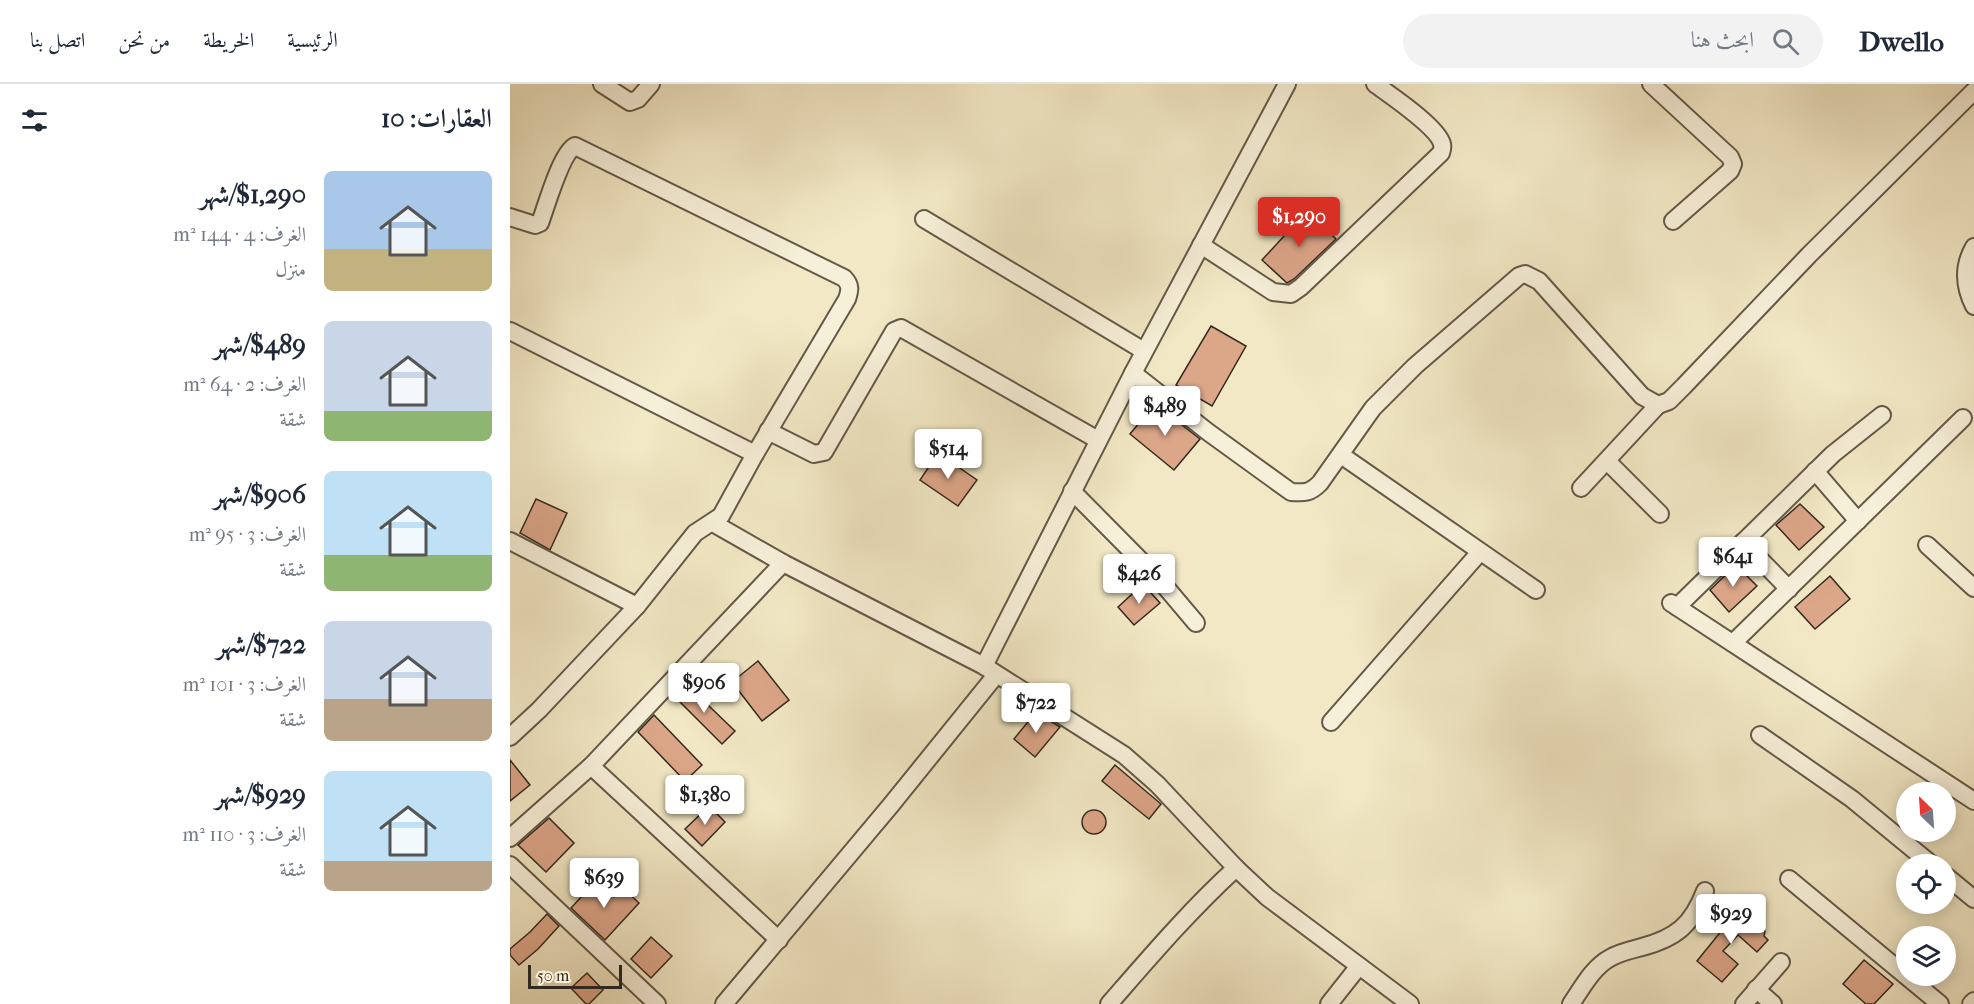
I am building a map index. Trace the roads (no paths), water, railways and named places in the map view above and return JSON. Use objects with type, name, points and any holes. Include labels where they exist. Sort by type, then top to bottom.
[{"type":"street","points":[[602,84],[630,102],[638,99],[651,84]]},
{"type":"street","points":[[724,1004],[779,940],[990,670],[1072,491],[1287,84]]},
{"type":"street","points":[[1201,245],[1274,292],[1291,294],[1301,287],[1441,153],[1443,145],[1439,136],[1428,124],[1375,84]]},
{"type":"street","points":[[1652,84],[1730,157],[1733,164],[1730,171],[1673,221]]},
{"type":"street","points":[[1581,488],[1658,405],[1669,401],[1809,255],[1974,91]]},
{"type":"street","points":[[510,217],[535,225],[540,223],[563,162],[570,149],[575,146],[844,278],[850,290],[754,454],[721,516],[695,533],[637,606],[539,710],[510,737]]},
{"type":"street","points":[[924,219],[1144,351]]},
{"type":"street","points":[[1974,247],[1966,268],[1967,288],[1974,306]]},
{"type":"street","points":[[1133,373],[1291,492],[1306,494],[1312,491],[1341,455],[1373,408],[1415,366],[1519,276],[1525,274],[1539,281],[1642,396],[1658,405]]},
{"type":"street","points":[[768,431],[814,454],[824,452],[894,331],[901,328],[1098,440]]},
{"type":"street","points":[[510,331],[754,454]]},
{"type":"street","points":[[1882,415],[1846,442],[1674,605],[1974,801]]},
{"type":"street","points":[[1733,643],[1963,418]]},
{"type":"street","points":[[1341,455],[1536,590]]},
{"type":"street","points":[[1607,461],[1660,514]]},
{"type":"street","points":[[1815,471],[1858,521]]},
{"type":"street","points":[[1072,491],[1158,578],[1196,623]]},
{"type":"street","points":[[713,523],[783,563],[990,670],[1130,760],[1157,784],[1236,868],[1267,897],[1410,1004]]},
{"type":"street","points":[[510,541],[637,606]]},
{"type":"street","points":[[1743,542],[1789,589]]},
{"type":"street","points":[[1927,545],[1974,588]]},
{"type":"street","points":[[1331,722],[1480,552]]},
{"type":"street","points":[[510,838],[591,766],[783,563]]},
{"type":"street","points":[[1760,735],[1844,793],[1919,854]]},
{"type":"street","points":[[591,766],[779,940]]},
{"type":"street","points":[[510,865],[657,1004]]},
{"type":"street","points":[[1109,1004],[1178,924],[1236,868]]},
{"type":"street","points":[[1789,879],[1940,1004]]},
{"type":"street","points":[[1956,884],[1974,899]]},
{"type":"street","points":[[1571,1004],[1591,976],[1609,958],[1663,941],[1679,932],[1699,907],[1705,891]]},
{"type":"street","points":[[1744,1004],[1781,962]]},
{"type":"street","points":[[1329,1004],[1359,966]]},
{"type":"street","points":[[1756,989],[1773,1004]]}]
